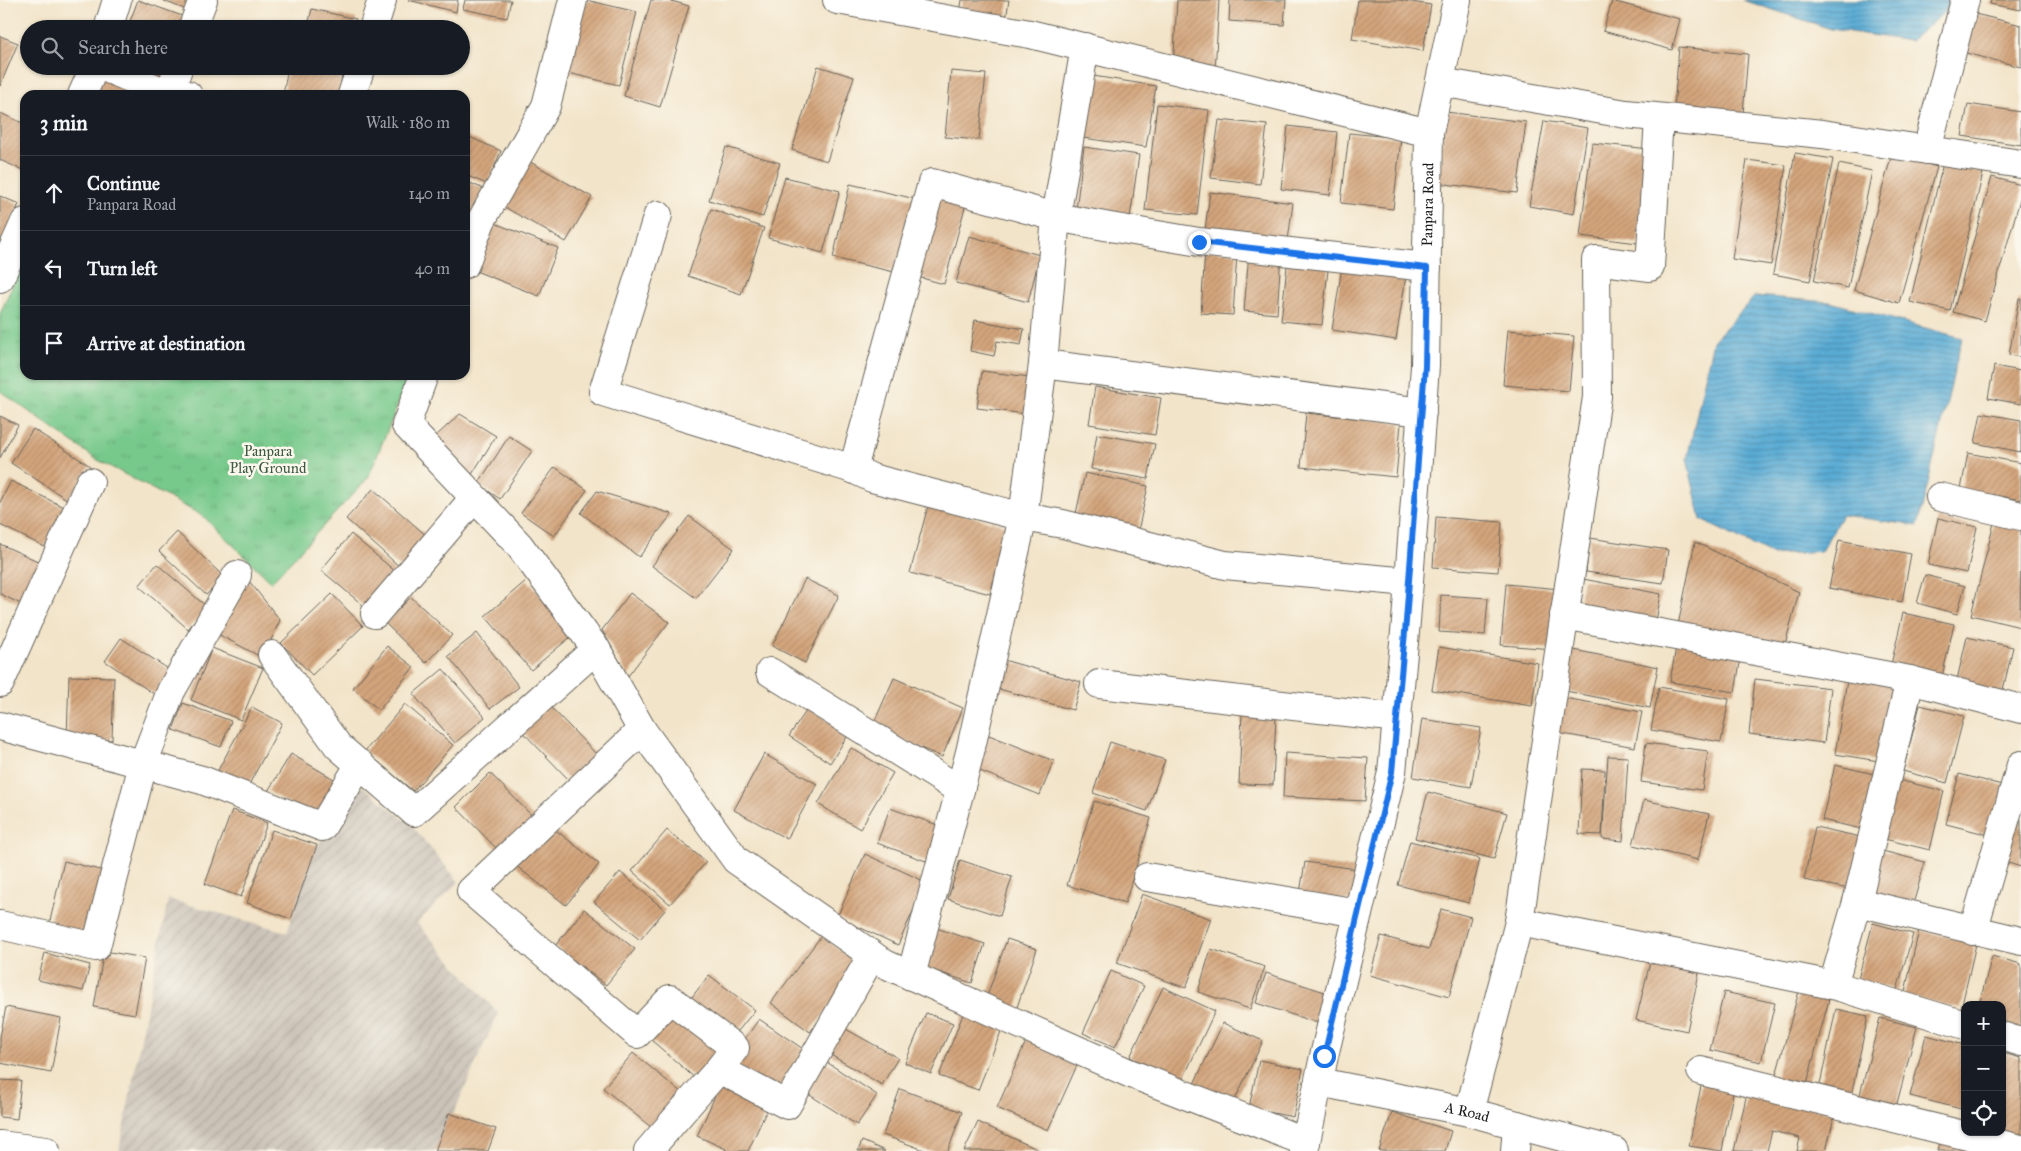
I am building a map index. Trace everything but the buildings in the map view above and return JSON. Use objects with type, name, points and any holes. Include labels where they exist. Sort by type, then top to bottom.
[{"type":"street","points":[[111,20],[117,0]]},
{"type":"street","points":[[195,20],[203,0]]},
{"type":"street","points":[[376,20],[382,0]]},
{"type":"street","points":[[470,251],[481,221],[546,106],[573,0]]},
{"type":"street","points":[[836,0],[1030,34],[1429,133]]},
{"type":"street","name":"Panpara Road","points":[[1305,1146],[1392,772],[1398,718],[1425,366],[1429,133],[1457,0]]},
{"type":"street","points":[[1927,150],[1965,0]]},
{"type":"street","points":[[910,976],[960,790],[1023,517],[1042,364],[1056,217],[1085,47]]},
{"type":"street","points":[[84,90],[91,75]]},
{"type":"street","points":[[125,75],[165,90]]},
{"type":"street","points":[[178,90],[179,75]]},
{"type":"street","points":[[354,90],[358,75]]},
{"type":"street","points":[[1440,82],[1626,114],[1822,134],[2021,164]]},
{"type":"street","points":[[1469,1112],[1520,922],[1597,398],[1596,260],[1650,267],[1659,118]]},
{"type":"street","points":[[853,469],[932,182],[1056,217],[1199,242],[1427,268]]},
{"type":"street","points":[[658,215],[603,392],[853,469],[872,478],[1023,517],[1063,524],[1225,565],[1409,582]]},
{"type":"street","points":[[0,278],[20,233]]},
{"type":"street","points":[[1042,364],[1422,412]]},
{"type":"street","points":[[422,380],[406,425],[519,546],[596,649],[642,730],[736,860],[884,964],[1129,1073],[1305,1146]]},
{"type":"street","points":[[0,683],[90,482]]},
{"type":"street","points":[[1940,497],[2021,516]]},
{"type":"street","points":[[375,614],[474,498]]},
{"type":"street","points":[[0,924],[96,947],[143,764],[171,691],[238,575]]},
{"type":"street","points":[[1564,615],[1910,680],[2021,708]]},
{"type":"street","points":[[272,655],[338,746],[414,812],[596,649]]},
{"type":"street","points":[[770,672],[960,790]]},
{"type":"street","points":[[1833,985],[1857,902],[1910,680]]},
{"type":"street","points":[[1099,684],[1398,718]]},
{"type":"street","points":[[0,726],[202,780],[322,828],[360,764]]},
{"type":"street","points":[[642,730],[471,891],[637,1034],[670,999],[735,1048],[648,1151]]},
{"type":"street","points":[[1973,931],[2021,765]]},
{"type":"street","points":[[1147,877],[1358,913]]},
{"type":"street","points":[[1857,902],[2021,941]]},
{"type":"street","points":[[1520,922],[1833,985],[1961,1023]]},
{"type":"street","points":[[719,1068],[787,1105],[872,955]]},
{"type":"street","points":[[2006,1037],[2021,1042]]},
{"type":"street","points":[[1701,1071],[2021,1149]]},
{"type":"street","name":"A Road","points":[[1319,1082],[1469,1112],[1516,1138],[1614,1151]]},
{"type":"street","points":[[0,1145],[46,1151]]},
{"type":"shaded area","points":[[363,786],[413,827],[459,882],[417,923],[498,1013],[437,1151],[119,1151],[168,899],[287,932],[315,849]]},
{"type":"green space","name":"Panpara Play Ground","points":[[20,268],[20,380],[408,380],[368,478],[271,582],[203,516],[96,459],[0,391],[0,314]]},
{"type":"water","points":[[1743,0],[1949,0],[1947,10],[1910,41],[1831,29]]},
{"type":"water","points":[[1755,296],[1830,302],[1962,338],[1918,526],[1842,515],[1821,551],[1773,555],[1701,520],[1687,459],[1713,341]]},
{"type":"route","points":[[1199,242],[1427,268],[1425,366],[1406,621],[1392,772],[1324,1056]]}]
